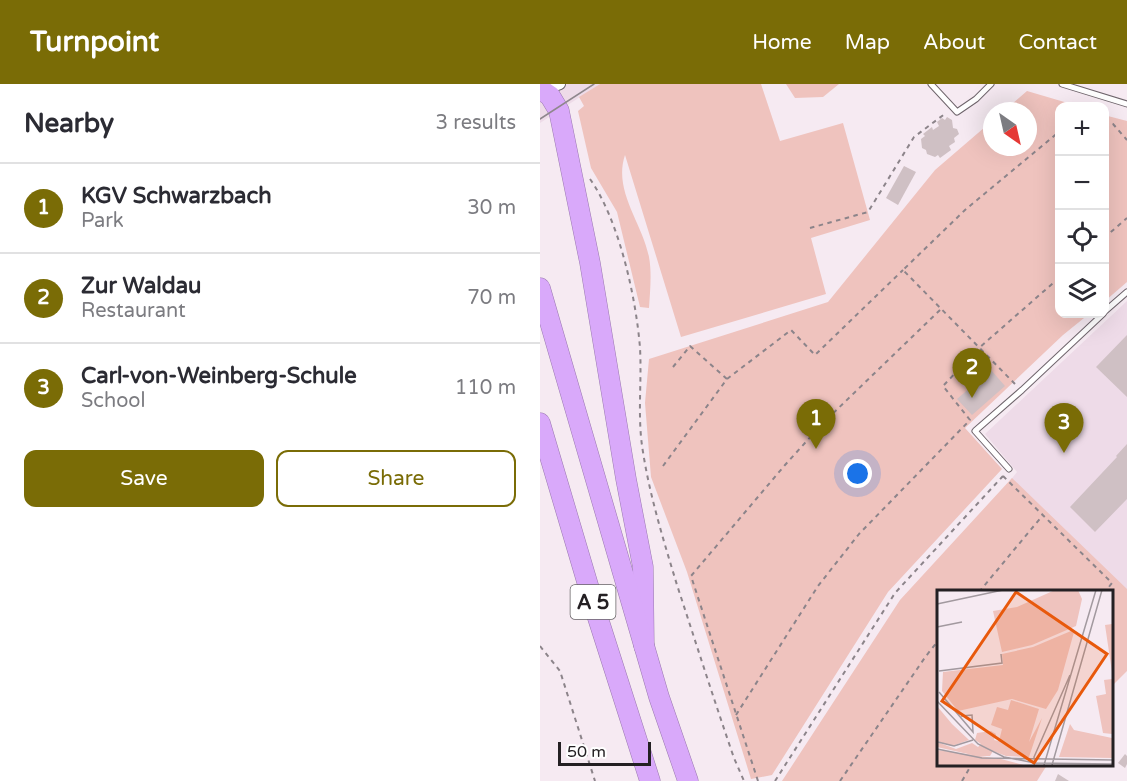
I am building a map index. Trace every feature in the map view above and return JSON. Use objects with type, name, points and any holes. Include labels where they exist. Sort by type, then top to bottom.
[{"type":"highway","points":[[546,89],[559,111],[591,262],[626,479],[643,567],[644,646]]},
{"type":"highway","name":"A 5","points":[[540,288],[659,697],[688,781]]},
{"type":"highway","name":"A 5","points":[[540,423],[596,612],[650,781]]},
{"type":"lane","points":[[931,84],[957,112],[976,99],[991,84]]},
{"type":"lane","points":[[1062,84],[1127,104]]},
{"type":"lane","points":[[1109,308],[1127,292]]},
{"type":"lane","points":[[1009,469],[975,431],[1099,318]]},
{"type":"path","points":[[810,228],[868,212],[914,138],[953,107]]},
{"type":"path","points":[[1109,123],[1113,124],[1127,140]]},
{"type":"path","points":[[663,466],[727,379],[791,330],[815,355],[965,210],[1055,133]]},
{"type":"path","points":[[584,172],[604,202],[615,228],[634,309],[640,348],[639,407],[643,454],[664,543],[726,736],[744,781]]},
{"type":"path","points":[[1109,234],[1127,219]]},
{"type":"path","points":[[903,270],[1022,390]]},
{"type":"path","points":[[736,715],[819,586],[859,534],[970,420],[943,386],[979,348],[1055,282]]},
{"type":"path","points":[[758,781],[691,576],[823,423],[941,309]]},
{"type":"path","points":[[673,367],[690,346],[727,379]]},
{"type":"path","points":[[775,781],[895,593],[1009,469]]},
{"type":"path","points":[[1003,476],[1112,583],[1107,590]]},
{"type":"path","points":[[981,590],[1043,515]]},
{"type":"path","points":[[840,781],[937,642]]},
{"type":"path","points":[[540,646],[560,671],[596,781]]},
{"type":"path","points":[[962,781],[971,766]]},
{"type":"shaded area","points":[[567,84],[600,84],[540,123],[540,98]]},
{"type":"shaded area","points":[[600,84],[761,84],[780,141],[843,123],[870,220],[811,238],[826,294],[681,337],[625,155],[622,168],[625,194],[650,263],[649,308],[640,307],[617,212],[591,168],[578,111],[584,106],[579,97]]},
{"type":"shaded area","points":[[786,84],[839,84],[823,97],[795,98]]},
{"type":"shaded area","points":[[1027,91],[1064,102],[1055,102],[1055,318],[1084,318],[965,428],[1002,469],[888,592],[772,775],[751,779],[687,572],[651,477],[645,403],[649,359],[828,302],[935,170],[983,129],[983,156],[1037,156],[1037,102],[1014,102]]},
{"type":"shaded area","points":[[1109,116],[1127,121],[1127,282],[1109,298]]},
{"type":"shaded area","points":[[1127,301],[1127,591],[1009,482],[1017,472],[985,434]]},
{"type":"shaded area","points":[[1012,478],[1127,589],[1127,671],[1112,686],[1112,590],[937,590],[937,766],[1046,766],[1037,781],[782,781],[900,600]]},
{"type":"building","points":[[947,117],[952,120],[953,128],[957,129],[959,134],[954,138],[955,142],[949,146],[951,150],[940,158],[938,155],[935,157],[927,154],[922,148],[921,139],[925,136],[923,134],[932,127],[933,130],[939,126],[937,122]]},
{"type":"building","points":[[904,166],[916,172],[898,205],[886,198]]},
{"type":"building","points":[[1127,335],[1127,397],[1096,367]]},
{"type":"building","points":[[991,370],[1005,386],[972,415],[957,399]]},
{"type":"building","points":[[1127,444],[1127,499],[1095,532],[1070,507]]},
{"type":"building","points":[[1125,754],[1127,764],[1125,768],[1118,763]]},
{"type":"building","points":[[1058,774],[1069,781],[1055,781]]},
{"type":"tram line","points":[[540,119],[594,84]]},
{"type":"place","name":"Zur Waldau","points":[[972,398]]},
{"type":"place","name":"KGV Schwarzbach","points":[[816,449]]},
{"type":"place","name":"Carl-von-Weinberg-Schule","points":[[1064,453]]}]
